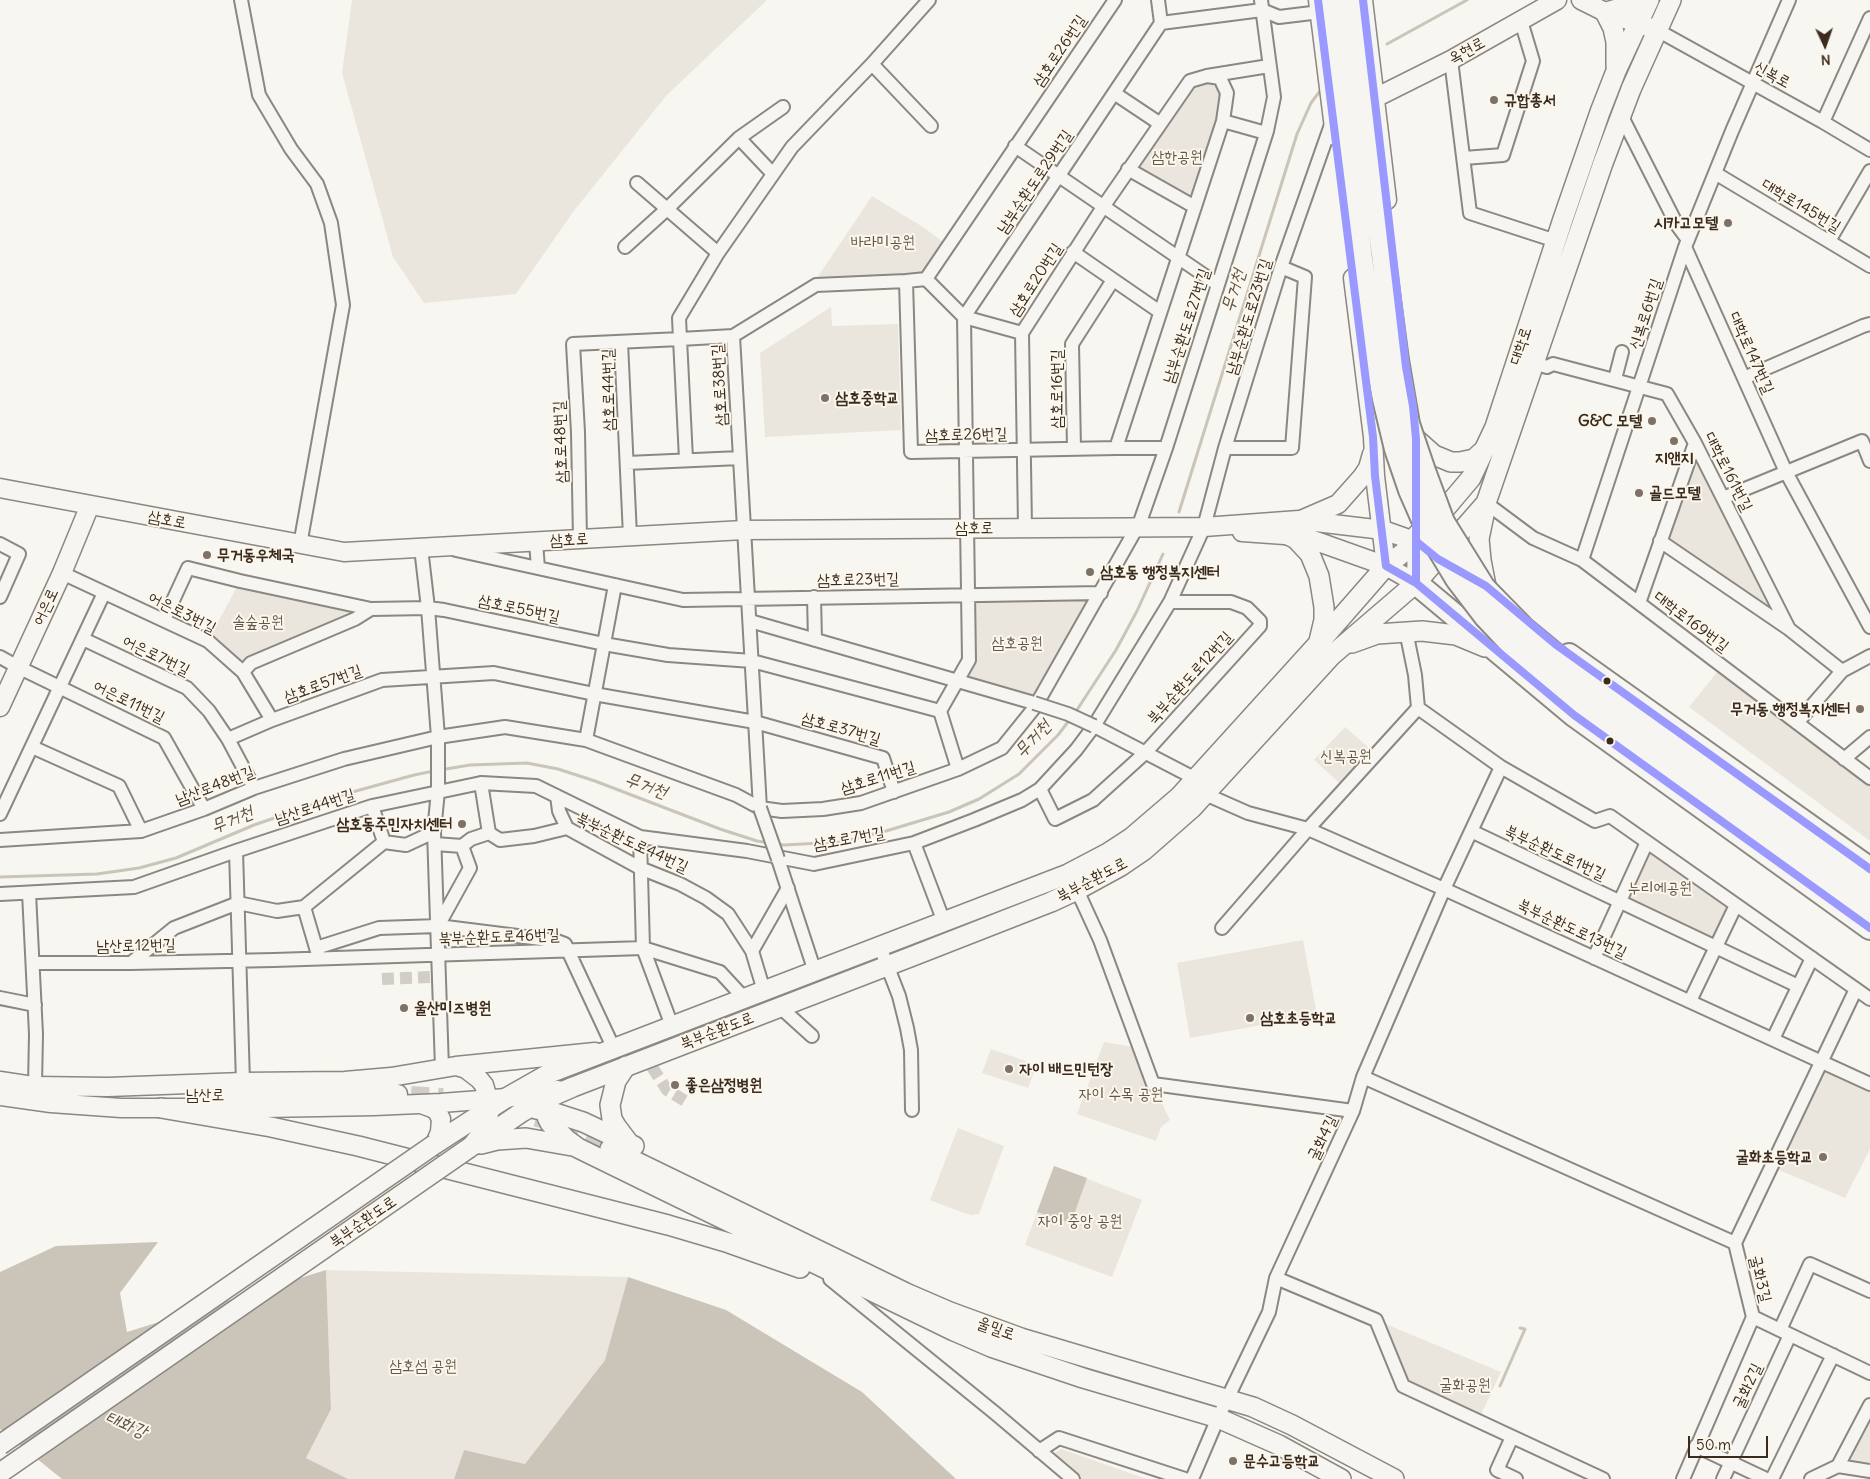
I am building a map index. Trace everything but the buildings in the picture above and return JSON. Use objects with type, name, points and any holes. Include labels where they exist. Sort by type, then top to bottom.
[{"type":"highway","points":[[1350,0],[1397,360],[1408,424],[1424,471],[1447,528],[1484,588],[1524,629],[1599,691],[1870,887]]},
{"type":"highway","points":[[1323,4],[1374,345],[1384,399],[1396,449],[1410,490],[1428,531],[1456,579],[1518,651],[1554,682],[1870,910]]},
{"type":"highway","points":[[1438,559],[1486,586],[1554,644],[1870,869]]},
{"type":"highway","points":[[1416,583],[1582,721],[1870,928]]},
{"type":"main road","points":[[1294,528],[1313,540],[1386,566],[1416,583],[1416,439],[1413,406],[1406,367],[1363,0]]},
{"type":"main road","name":"옥현로","points":[[1375,98],[1451,60],[1557,0]]},
{"type":"main road","points":[[1580,0],[1605,12],[1658,30]]},
{"type":"main road","points":[[1605,12],[1641,0]]},
{"type":"main road","name":"대학로","points":[[1318,645],[1386,566],[1417,542],[1471,478],[1495,427],[1584,157],[1616,71],[1649,0]]},
{"type":"main road","name":"대학로","points":[[1416,583],[1486,503],[1621,115],[1671,0]]},
{"type":"main road","points":[[1323,4],[1333,120],[1374,446],[1375,476],[1386,566]]},
{"type":"main road","points":[[1605,12],[1613,28],[1616,42],[1616,71]]},
{"type":"main road","points":[[1416,439],[1434,455],[1451,462],[1460,462],[1474,458],[1486,447]]},
{"type":"main road","points":[[1294,528],[1338,504],[1348,494],[1368,468],[1374,446]]},
{"type":"main road","name":"삼호로","points":[[0,488],[344,552],[744,530],[1196,526],[1271,535],[1294,528]]},
{"type":"main road","points":[[1486,503],[1479,539],[1486,586]]},
{"type":"main road","name":"어은로","points":[[0,707],[62,574],[90,505]]},
{"type":"main road","points":[[1294,528],[1383,530],[1417,542],[1438,559]]},
{"type":"main road","points":[[1294,528],[1296,539],[1310,554],[1319,576],[1324,620],[1318,645]]},
{"type":"main road","name":"북부순환도로","points":[[0,1445],[435,1144],[493,1105],[529,1084],[569,1066],[672,1026],[1044,884],[1108,853],[1200,786],[1342,647],[1416,583]]},
{"type":"main road","points":[[1342,647],[1377,634],[1406,631],[1437,632],[1470,639],[1504,658]]},
{"type":"main road","name":"북부순환도로","points":[[0,1474],[469,1148],[543,1102],[573,1087],[626,1066],[650,1063],[780,1007],[1051,902],[1121,866],[1167,831],[1200,786],[1318,645]]},
{"type":"main road","points":[[35,1086],[108,1087],[243,1082],[345,1081],[391,1077],[449,1067],[614,1049]]},
{"type":"main road","points":[[569,1066],[557,1076],[543,1102],[547,1117],[554,1128],[578,1148],[899,1304]]},
{"type":"main road","points":[[626,1066],[616,1081],[610,1105],[612,1119],[620,1134],[630,1145]]},
{"type":"main road","points":[[449,1067],[466,1070],[479,1078],[493,1105],[483,1133],[469,1148]]},
{"type":"main road","name":"남산로","points":[[0,1081],[78,1092],[141,1095],[416,1099]]},
{"type":"main road","points":[[0,1096],[76,1105],[161,1108],[323,1107],[416,1099],[493,1105],[543,1102],[1014,1332],[1078,1356]]},
{"type":"main road","points":[[416,1099],[437,1111],[441,1119],[440,1132],[435,1144]]},
{"type":"main road","points":[[493,1105],[543,1102]]},
{"type":"main road","points":[[161,1108],[315,1136],[581,1203],[729,1243],[899,1304]]},
{"type":"main road","points":[[469,1148],[511,1138],[539,1139],[578,1148]]},
{"type":"main road","name":"울밀로","points":[[610,1149],[941,1308],[1021,1338],[1253,1407],[1292,1425],[1394,1479]]},
{"type":"main road","name":"울밀로","points":[[899,1304],[954,1331],[1018,1357],[1218,1418],[1279,1445],[1341,1479]]},
{"type":"street","points":[[240,0],[259,96],[291,149],[317,184],[331,223],[343,305],[300,545]]},
{"type":"street","points":[[686,460],[679,318],[718,253],[792,147],[872,64],[929,0]]},
{"type":"street","name":"삼호로26번길","points":[[926,279],[1115,0]]},
{"type":"street","points":[[1158,0],[1161,23],[1261,5],[1279,16],[1323,4]]},
{"type":"street","name":"신복로6번길","points":[[1582,560],[1687,244],[1715,173],[1790,0]]},
{"type":"street","name":"남부순환도로27번길","points":[[1140,527],[1266,133],[1274,97],[1261,5]]},
{"type":"street","points":[[1823,122],[1870,18]]},
{"type":"street","points":[[1464,158],[1503,155],[1533,61],[1521,21]]},
{"type":"street","name":"남부순환도로29번길","points":[[964,317],[1161,23]]},
{"type":"street","name":"신복로","points":[[1658,30],[1870,150]]},
{"type":"street","points":[[1451,60],[1470,213],[1556,241]]},
{"type":"street","points":[[872,64],[931,126]]},
{"type":"street","name":"삼호로20번길","points":[[1025,528],[1022,333],[1128,169],[1190,81],[1207,76],[1269,66]]},
{"type":"street","points":[[1116,448],[1223,121],[1227,93],[1220,78],[1207,76]]},
{"type":"street","points":[[1114,93],[1159,123]]},
{"type":"street","points":[[625,247],[667,209],[739,138],[782,107]]},
{"type":"street","name":"대학로147번길","points":[[1621,115],[1687,244],[1786,472],[1870,627]]},
{"type":"street","name":"남부순환도로23번길","points":[[1196,526],[1225,448],[1281,267],[1333,120]]},
{"type":"street","points":[[1223,121],[1266,133]]},
{"type":"street","points":[[739,138],[773,174]]},
{"type":"street","points":[[1015,146],[1217,284]]},
{"type":"street","points":[[1128,169],[1195,207]]},
{"type":"street","points":[[1829,241],[1870,171]]},
{"type":"street","name":"대학로145번길","points":[[1715,173],[1870,266]]},
{"type":"street","points":[[637,183],[718,253]]},
{"type":"street","points":[[1073,252],[1160,312]]},
{"type":"street","points":[[1225,448],[1292,448],[1305,277],[1281,267]]},
{"type":"street","points":[[906,281],[926,279],[964,317],[1022,333]]},
{"type":"street","name":"삼호로16번길","points":[[1074,449],[1072,344],[1114,280]]},
{"type":"street","name":"삼호로26번길","points":[[906,281],[911,452],[1166,448]]},
{"type":"street","name":"삼호로38번길","points":[[744,530],[733,336],[816,285],[906,281]]},
{"type":"street","points":[[958,769],[940,711],[970,660],[966,528],[964,317]]},
{"type":"street","points":[[1744,378],[1870,324]]},
{"type":"street","name":"삼호로44번길","points":[[630,536],[621,342],[733,336]]},
{"type":"street","name":"삼호로48번길","points":[[580,539],[578,432],[573,344],[621,342]]},
{"type":"street","points":[[1615,379],[1622,352]]},
{"type":"street","name":"대학로161번길","points":[[1534,363],[1547,367],[1553,364],[1667,394],[1695,442],[1789,629],[1842,672]]},
{"type":"street","points":[[1723,498],[1862,441],[1870,461]]},
{"type":"street","points":[[1639,603],[1695,442]]},
{"type":"street","points":[[627,463],[740,458]]},
{"type":"street","name":"대학로169번길","points":[[1486,503],[1533,538],[1582,560],[1870,778]]},
{"type":"street","name":"삼호로7번길","points":[[438,791],[481,783],[536,786],[640,837],[748,851],[814,864],[914,843],[1022,800],[1040,789],[1064,764],[1094,726],[1170,602],[1196,526]]},
{"type":"street","name":"삼호로11번길","points":[[438,737],[505,727],[586,740],[736,795],[760,808],[782,811],[823,810],[861,803],[958,769],[1002,748],[1036,707],[1140,527]]},
{"type":"street","points":[[744,530],[760,808],[815,972]]},
{"type":"street","points":[[1660,541],[1789,629]]},
{"type":"street","points":[[536,542],[538,568]]},
{"type":"street","points":[[0,544],[19,554],[0,598]]},
{"type":"street","points":[[441,547],[683,600],[748,598]]},
{"type":"street","points":[[421,548],[428,608],[438,737],[438,791],[434,838],[439,955],[436,977],[449,1067]]},
{"type":"street","points":[[164,620],[188,568],[371,609],[428,608]]},
{"type":"street","name":"어은로3번길","points":[[62,574],[208,641],[243,672],[272,720]]},
{"type":"street","points":[[586,740],[615,585]]},
{"type":"street","points":[[0,814],[104,593]]},
{"type":"street","points":[[968,595],[1101,593]]},
{"type":"street","name":"삼호로23번길","points":[[748,598],[968,595]]},
{"type":"street","points":[[814,597],[815,640]]},
{"type":"street","name":"북부순환도로12번길","points":[[1040,789],[1055,819],[1093,800],[1145,753],[1260,626],[1260,621],[1247,608],[1231,602],[1170,602]]},
{"type":"street","name":"삼호로55번길","points":[[428,608],[604,644]]},
{"type":"street","points":[[243,672],[251,663],[355,619],[371,609]]},
{"type":"street","points":[[750,622],[1068,714],[1145,753],[1200,786]]},
{"type":"street","points":[[1406,631],[1418,708],[1501,767],[1595,821],[1610,816],[1870,999]]},
{"type":"street","name":"어은로7번길","points":[[82,639],[187,688],[209,711],[228,739],[254,788]]},
{"type":"street","points":[[604,644],[668,655],[752,661],[940,711]]},
{"type":"street","points":[[1797,722],[1842,672],[1870,656]]},
{"type":"street","name":"어은로11번길","points":[[0,657],[164,738],[204,809]]},
{"type":"street","points":[[434,676],[494,672],[594,694]]},
{"type":"street","name":"삼호로57번길","points":[[228,739],[272,720],[382,680],[434,676]]},
{"type":"street","name":"삼호로37번길","points":[[594,694],[755,722],[883,758],[894,792]]},
{"type":"street","points":[[1222,928],[1308,829],[1418,708]]},
{"type":"street","name":"남산로48번길","points":[[0,840],[141,830],[204,809],[254,788],[344,759],[438,737]]},
{"type":"street","points":[[1844,759],[1870,737]]},
{"type":"street","points":[[32,746],[119,786],[141,830]]},
{"type":"street","points":[[1471,832],[1501,767]]},
{"type":"street","points":[[462,846],[470,839],[489,833],[481,783]]},
{"type":"street","name":"북부순환도로13번길","points":[[1200,786],[1248,813],[1308,829],[1444,889],[1870,1084]]},
{"type":"street","name":"남산로44번길","points":[[0,894],[134,887],[236,850],[372,806],[438,791]]},
{"type":"street","points":[[557,796],[559,811],[567,828]]},
{"type":"street","points":[[372,806],[384,842]]},
{"type":"street","name":"북부순환도로44번길","points":[[489,833],[500,840],[534,836],[567,828],[640,868],[680,884],[706,898],[728,914],[752,951],[764,991]]},
{"type":"street","name":"굴화4길","points":[[1192,1479],[1218,1418],[1268,1312],[1276,1278],[1353,1111],[1363,1077],[1444,889],[1471,832]]},
{"type":"street","name":"북부순환도로1번길","points":[[1471,832],[1798,986]]},
{"type":"street","points":[[640,837],[643,948],[672,1026]]},
{"type":"street","points":[[131,963],[174,928],[238,903],[278,911],[304,907],[384,842],[406,845],[434,838],[462,846]]},
{"type":"street","points":[[1594,958],[1647,842]]},
{"type":"street","points":[[914,843],[944,922]]},
{"type":"street","points":[[438,926],[470,868],[462,846]]},
{"type":"street","points":[[236,850],[243,1082]]},
{"type":"street","points":[[752,951],[788,888]]},
{"type":"street","points":[[1077,890],[1100,940],[1153,1084],[1353,1111]]},
{"type":"street","points":[[29,892],[35,1005],[35,1086]]},
{"type":"street","points":[[1690,1001],[1736,905]]},
{"type":"street","points":[[304,907],[317,953],[379,928],[438,926],[557,941],[565,944],[614,1049]]},
{"type":"street","points":[[880,947],[899,996],[907,1028],[911,1050],[912,1110]]},
{"type":"street","name":"북부순환도로46번길","points":[[239,960],[317,953],[439,955],[643,948],[720,972],[745,998]]},
{"type":"street","points":[[1773,1039],[1812,958]]},
{"type":"street","name":"남산로12번길","points":[[33,963],[239,960]]},
{"type":"street","name":"굴화3길","points":[[1683,1479],[1753,1317],[1735,1243],[1856,989]]},
{"type":"street","points":[[0,998],[35,1005]]},
{"type":"street","points":[[780,1007],[812,1036]]},
{"type":"street","points":[[1363,1077],[1735,1243]]},
{"type":"street","name":"굴화2길","points":[[1723,1479],[1785,1332],[1810,1264],[1870,1291]]},
{"type":"street","points":[[1276,1278],[1376,1320],[1403,1386],[1603,1479]]},
{"type":"street","points":[[830,1279],[1073,1479]]},
{"type":"street","points":[[1753,1317],[1870,1373]]},
{"type":"street","points":[[1772,1479],[1833,1355]]},
{"type":"street","points":[[1838,1466],[1870,1405]]},
{"type":"street","points":[[1512,1437],[1497,1470],[1516,1479]]},
{"type":"street","points":[[1039,1451],[1059,1438],[1185,1479]]},
{"type":"street","points":[[1696,1446],[1766,1479]]},
{"type":"street","points":[[1811,1479],[1838,1466],[1870,1471]]},
{"type":"green space","points":[[352,0],[767,0],[666,96],[573,212],[516,294],[424,303],[393,257],[342,73]]},
{"type":"green space","name":"삼한공원","points":[[1207,76],[1227,93],[1195,207],[1128,169],[1190,81]]},
{"type":"green space","name":"바라미공원","points":[[872,196],[923,227],[943,242],[924,275],[815,281]]},
{"type":"green space","points":[[831,307],[832,326],[898,324],[901,430],[765,437],[760,353]]},
{"type":"green space","points":[[1695,443],[1789,629],[1660,541]]},
{"type":"green space","name":"솔숲공원","points":[[240,581],[371,609],[243,672],[208,641]]},
{"type":"green space","name":"삼호공원","points":[[1093,599],[1036,695],[1032,696],[964,678],[973,601]]},
{"type":"green space","points":[[1718,671],[1870,784],[1870,841],[1689,707]]},
{"type":"green space","name":"신복공원","points":[[1345,727],[1376,754],[1345,788],[1314,760]]},
{"type":"green space","name":"누리에공원","points":[[1647,842],[1736,905],[1716,947],[1620,902]]},
{"type":"green space","points":[[1303,940],[1317,1015],[1190,1038],[1177,963]]},
{"type":"green space","name":"자이 수목 공원","points":[[1104,1042],[1140,1048],[1153,1084],[1170,1120],[1161,1127],[1156,1141],[1077,1114]]},
{"type":"green space","name":"자이 배드민턴장","points":[[991,1049],[1037,1065],[1028,1088],[982,1073]]},
{"type":"green space","points":[[1822,1062],[1870,1084],[1870,1149],[1845,1198],[1772,1167]]},
{"type":"green space","points":[[958,1128],[1004,1146],[979,1214],[964,1213],[930,1200]]},
{"type":"green space","name":"자이 중앙 공원","points":[[1054,1166],[1142,1200],[1112,1277],[1025,1245]]},
{"type":"green space","name":"삼호섬 공원","points":[[326,1270],[628,1277],[605,1360],[525,1464],[464,1450],[454,1479],[348,1479],[306,1458],[331,1409]]},
{"type":"green space","name":"굴화공원","points":[[1376,1320],[1501,1372],[1478,1421],[1403,1386]]},
{"type":"green space","points":[[1870,1405],[1870,1471],[1838,1466]]},
{"type":"green space","points":[[1061,1449],[1147,1479],[1082,1479],[1052,1455]]},
{"type":"water","points":[[1054,1166],[1087,1178],[1071,1223],[1037,1212]]},
{"type":"water","name":"태화강","points":[[158,1242],[120,1293],[127,1332],[326,1270],[331,1409],[306,1458],[348,1479],[62,1479],[0,1429],[0,1272],[56,1246]]},
{"type":"water","points":[[628,1277],[726,1310],[862,1392],[956,1479],[454,1479],[464,1450],[525,1464],[605,1360]]},
{"type":"waterway","name":"무거천","points":[[1387,44],[1467,0]]},
{"type":"waterway","name":"무거천","points":[[1179,512],[1297,134],[1311,103],[1323,87]]},
{"type":"waterway","name":"무거천","points":[[1075,713],[1116,650],[1137,611],[1163,554]]},
{"type":"waterway","name":"무거천","points":[[776,844],[841,842],[949,812],[979,799],[1019,774],[1058,735],[1071,718]]},
{"type":"waterway","name":"무거천","points":[[440,770],[470,765],[527,763],[558,769],[595,781],[720,829],[757,841],[770,843]]},
{"type":"waterway","name":"무거천","points":[[0,877],[97,874],[139,868],[176,858],[254,825],[338,796],[434,771]]},
{"type":"waterway","points":[[1500,1386],[1525,1329],[1520,1328]]},
{"type":"tunnel","points":[[382,979],[431,977]]},
{"type":"tunnel","points":[[652,1067],[667,1090],[687,1102]]},
{"type":"tunnel","points":[[411,1095],[443,1097]]},
{"type":"tunnel","points":[[484,1103],[545,1120],[610,1149]]},
{"type":"transit line","points":[[1318,0],[1373,437],[1375,476],[1386,566],[1416,583],[1574,715],[1870,928]]},
{"type":"transit line","points":[[1363,0],[1406,367],[1413,406],[1416,439],[1416,583]]},
{"type":"transit line","points":[[1417,542],[1438,559],[1486,586],[1555,644],[1870,869]]},
{"type":"place","name":"규합총서","points":[[1494,100]]},
{"type":"place","name":"시카고모텔","points":[[1728,223]]},
{"type":"place","name":"삼호중학교","points":[[825,398]]},
{"type":"place","name":"G&C 모텔","points":[[1652,421]]},
{"type":"place","name":"지앤지","points":[[1674,441]]},
{"type":"place","name":"골드모텔","points":[[1639,493]]},
{"type":"place","name":"무거동우체국","points":[[207,555]]},
{"type":"place","name":"삼호동 행정복지센터","points":[[1090,572]]},
{"type":"place","name":"무거동 행정복지센터","points":[[1860,709]]},
{"type":"place","name":"삼호동주민자치센터","points":[[462,824]]},
{"type":"place","name":"울산미즈병원","points":[[404,1008]]},
{"type":"place","name":"삼호초등학교","points":[[1250,1018]]},
{"type":"place","name":"자이 배드민턴장","points":[[1009,1069]]},
{"type":"place","name":"좋은삼정병원","points":[[675,1085]]},
{"type":"place","name":"굴화초등학교","points":[[1823,1157]]},
{"type":"place","name":"문수고등학교","points":[[1233,1461]]}]
